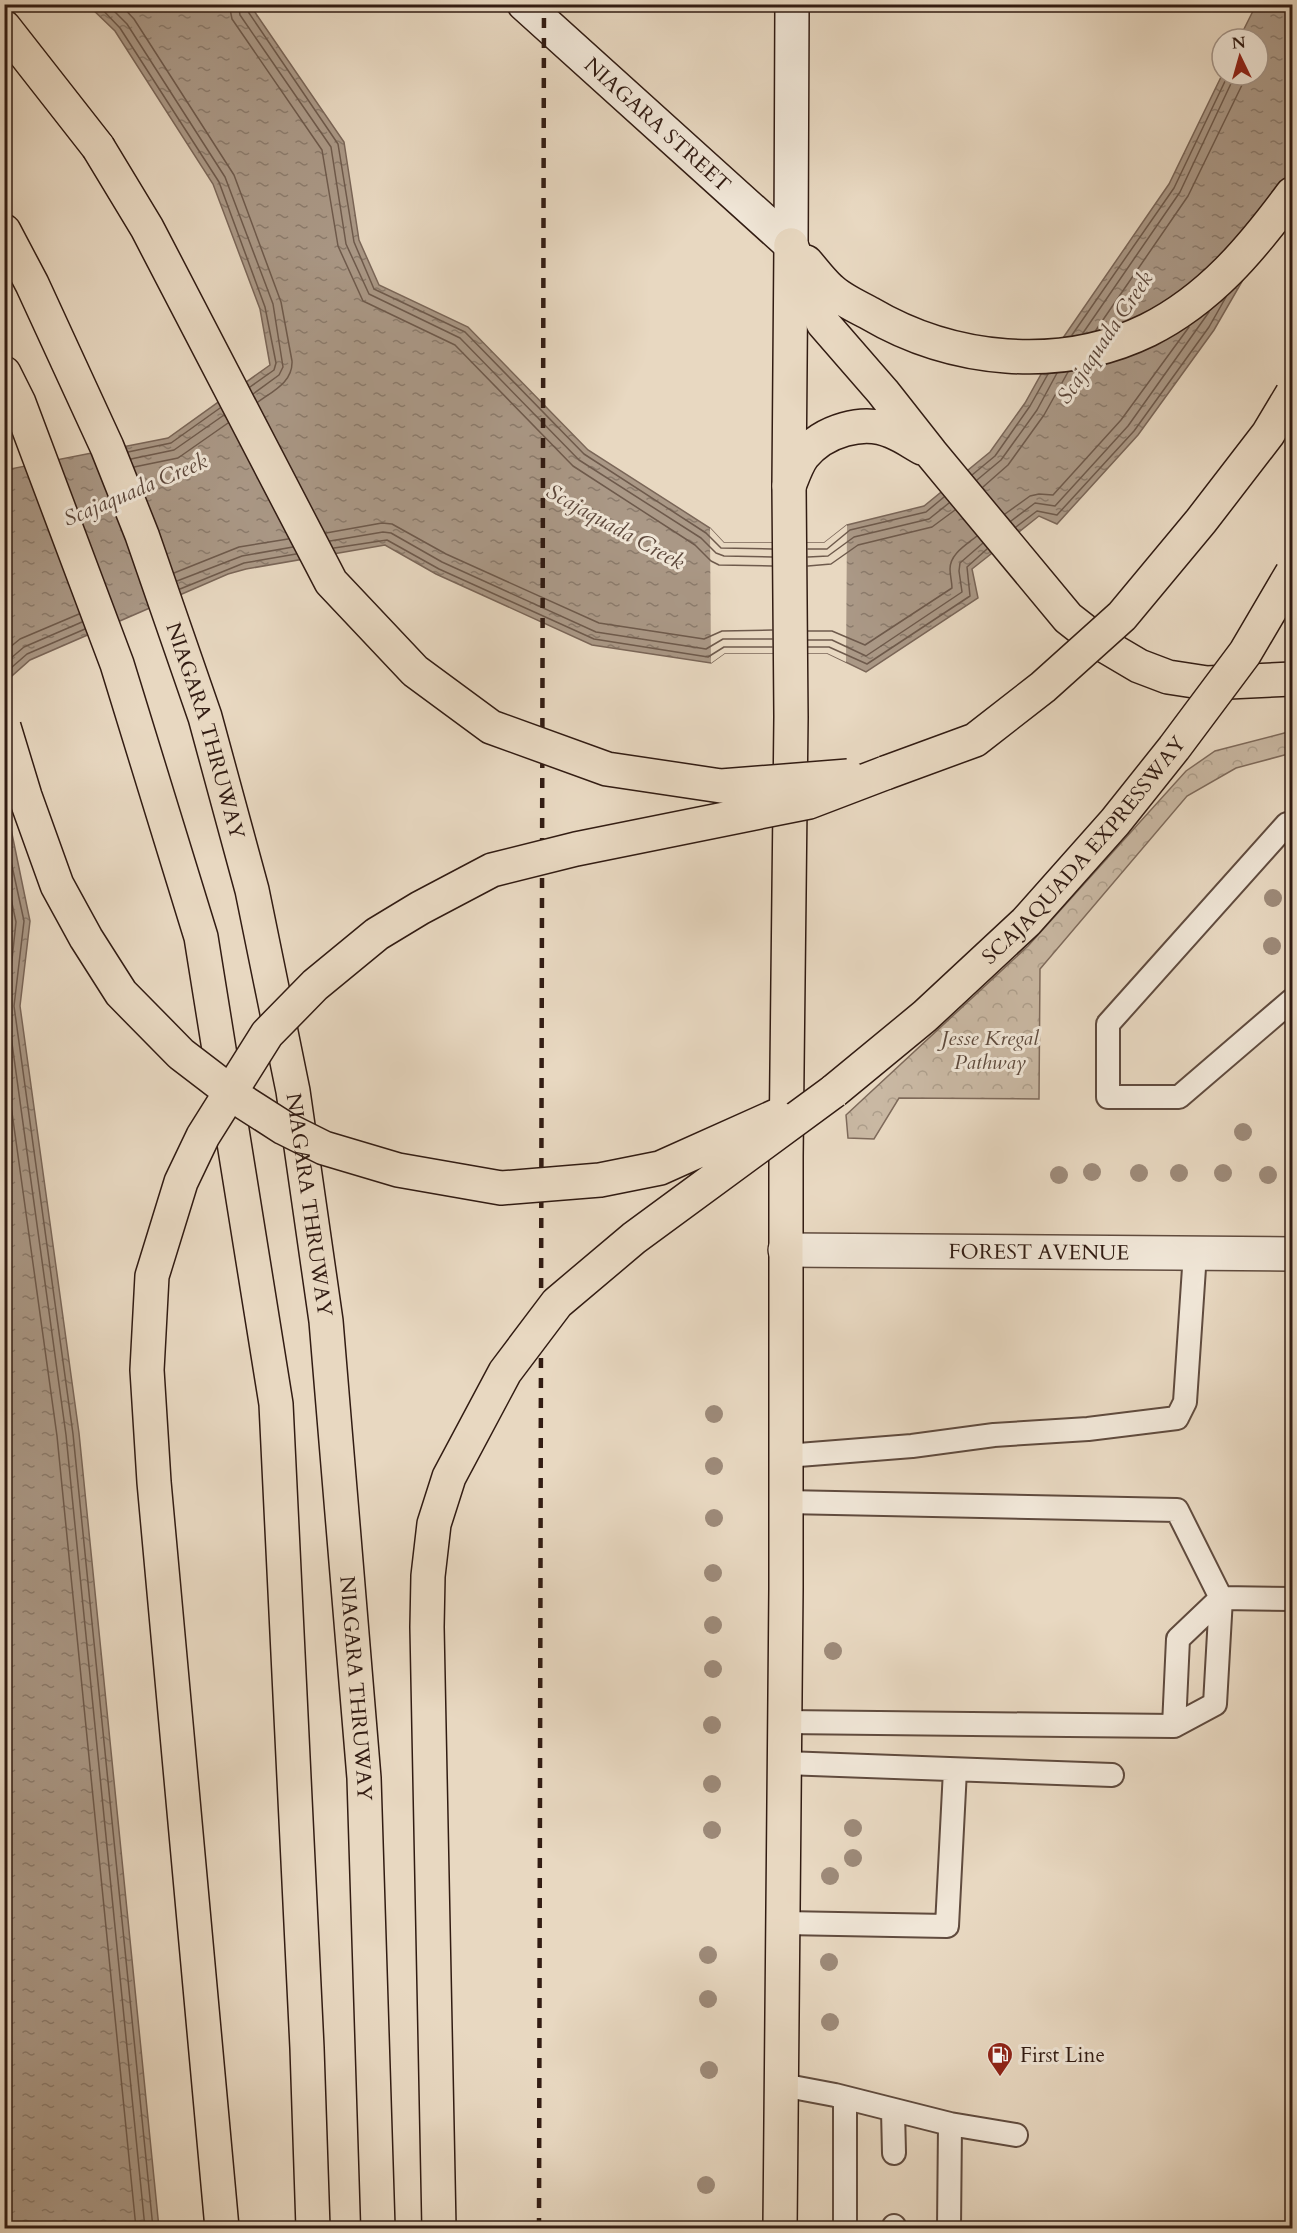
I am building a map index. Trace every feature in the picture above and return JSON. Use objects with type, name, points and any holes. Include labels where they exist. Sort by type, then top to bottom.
[{"type":"main road","name":"NIAGARA STREET","points":[[524,4],[791,245]]},
{"type":"main road","points":[[780,2229],[785,1763],[785,1250],[792,4]]},
{"type":"main road","points":[[4,27],[98,147],[147,228],[331,582],[415,671],[491,727],[608,768],[721,786],[885,773]]},
{"type":"main road","points":[[791,245],[832,291],[890,325],[926,340],[968,351],[1017,357],[1064,354],[1102,346],[1148,330],[1190,304],[1228,273],[1258,240],[1293,194]]},
{"type":"main road","name":"NIAGARA THRUWAY","points":[[4,231],[32,284],[107,447],[142,535],[205,717],[252,890],[293,1091],[326,1321],[364,1778],[378,2229]]},
{"type":"main road","points":[[791,245],[823,323],[884,392],[931,453],[1068,618],[1100,643],[1139,666],[1168,677],[1207,683],[1293,679]]},
{"type":"main road","points":[[4,373],[19,403],[117,664],[201,937],[276,1404],[307,2048],[313,2229]]},
{"type":"main road","points":[[222,2229],[154,1482],[147,1370],[152,1276],[181,1182],[203,1136],[267,1034],[315,985],[377,934],[420,908],[492,870],[576,849],[809,802],[975,740],[1043,687],[1122,616],[1262,443],[1293,394]]},
{"type":"main road","points":[[789,486],[803,456],[824,438],[848,428],[872,427],[892,431],[931,453]]},
{"type":"main road","name":"SCAJAQUADA EXPRESSWAY","points":[[834,1091],[924,1016],[1026,922],[1115,822],[1245,653],[1293,573]]},
{"type":"main road","points":[[4,727],[57,885],[120,993],[181,1054],[236,1096],[284,1128],[324,1148],[398,1170],[501,1188],[600,1180],[660,1168],[834,1091]]},
{"type":"main road","points":[[439,2229],[427,1627],[428,1576],[434,1524],[449,1477],[505,1372],[557,1303],[634,1238],[834,1091]]},
{"type":"main road","name":"FOREST AVENUE","points":[[785,1250],[1293,1254]]},
{"type":"lane","points":[[1293,823],[1287,824],[1108,1024],[1108,1097],[1179,1098],[1293,1000]]},
{"type":"lane","points":[[786,1456],[900,1447],[994,1435],[1088,1429],[1177,1418],[1185,1402],[1195,1253]]},
{"type":"lane","points":[[785,1722],[1174,1726],[1215,1704],[1221,1598],[1177,1510],[786,1502]]},
{"type":"lane","points":[[1174,1726],[1178,1639],[1221,1598],[1293,1599]]},
{"type":"lane","points":[[785,1763],[1112,1775]]},
{"type":"lane","points":[[784,1923],[946,1926],[955,1770]]},
{"type":"lane","points":[[782,2085],[950,2124],[1016,2135]]},
{"type":"lane","points":[[845,2098],[845,2229]]},
{"type":"lane","points":[[893,2111],[894,2153]]},
{"type":"lane","points":[[949,2229],[950,2124]]},
{"type":"green space","name":"Jesse Kregal Pathway","points":[[1292,731],[1292,753],[1236,768],[1187,796],[1040,969],[1039,1099],[899,1098],[874,1139],[848,1138],[846,1115],[1028,946],[1186,771],[1215,751]]},
{"type":"water","name":"Scajaquada Creek","points":[[88,5],[250,5],[344,142],[359,240],[379,285],[468,327],[588,450],[710,528],[724,543],[824,543],[847,525],[924,506],[990,452],[1025,403],[1054,351],[1169,184],[1216,87],[1270,87],[1270,27],[1245,27],[1256,5],[1292,5],[1292,195],[1214,330],[1138,435],[1057,524],[1039,516],[972,569],[978,598],[866,672],[827,653],[725,653],[711,663],[592,645],[436,574],[385,545],[228,574],[30,660],[5,682],[5,470],[168,438],[270,365],[260,309],[213,184],[115,31]]},
{"type":"water","points":[[5,800],[30,921],[20,1006],[79,1433],[159,2228],[5,2228]]},
{"type":"pier","points":[[847,525],[846,662],[827,653],[725,653],[711,663],[710,528],[724,543],[824,543]]},
{"type":"railway","points":[[539,2228],[544,4]]},
{"type":"place","name":"First Line","points":[[1000,2078]]}]
